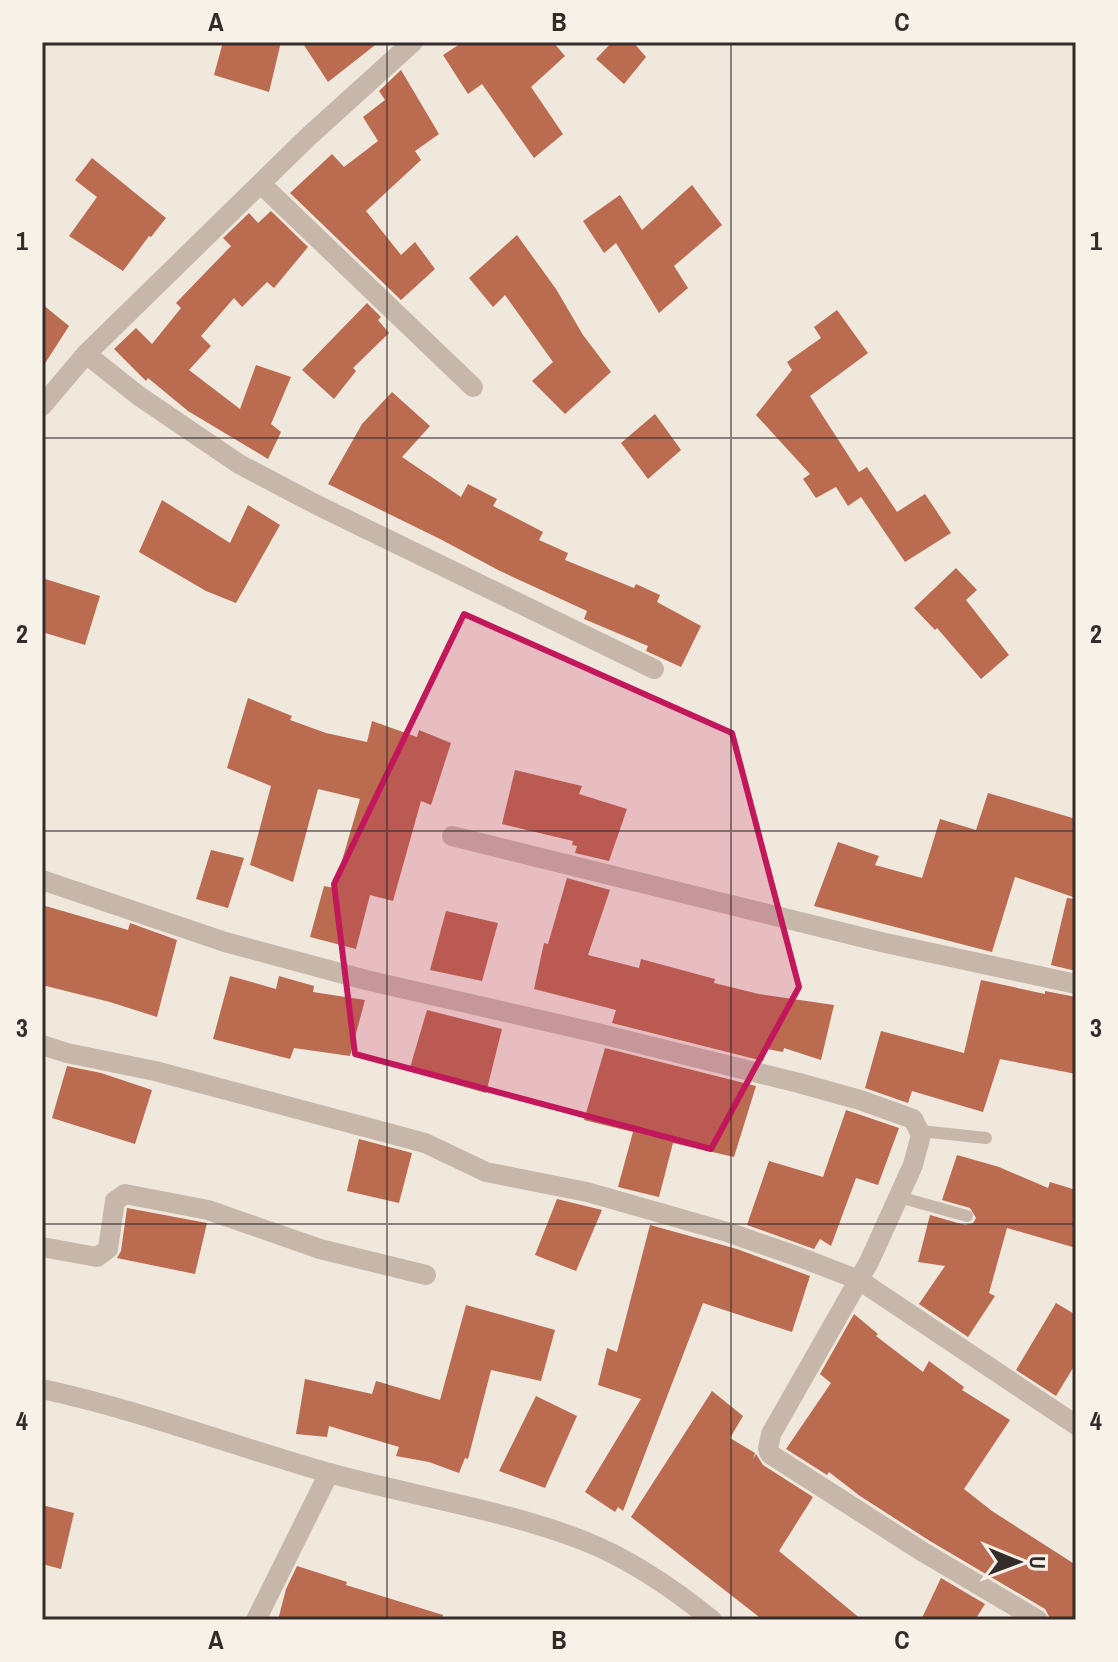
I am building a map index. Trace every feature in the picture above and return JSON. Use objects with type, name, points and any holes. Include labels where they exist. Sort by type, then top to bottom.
[{"type":"street","points":[[42,406],[86,354],[308,137],[411,44]]},
{"type":"street","points":[[261,184],[473,387]]},
{"type":"street","points":[[86,354],[139,396],[239,464],[654,669]]},
{"type":"street","points":[[452,836],[881,942],[1076,984]]},
{"type":"street","points":[[42,880],[225,942],[366,980],[702,1058],[860,1100],[917,1122],[921,1142],[899,1197],[859,1280],[771,1434],[768,1449],[770,1454],[909,1544],[1038,1620]]},
{"type":"street","points":[[42,1045],[155,1071],[425,1143],[486,1172],[587,1192],[727,1232],[859,1280],[1076,1425]]},
{"type":"street","points":[[42,1247],[97,1257],[108,1249],[115,1201],[125,1194],[208,1210],[320,1249],[426,1275]]},
{"type":"street","points":[[42,1389],[155,1418],[329,1473],[471,1507],[583,1541],[631,1565],[712,1620]]},
{"type":"street","points":[[256,1620],[329,1473]]},
{"type":"lane","points":[[921,1131],[986,1138]]},
{"type":"lane","points":[[899,1197],[967,1216]]},
{"type":"highlighted area","points":[[464,614],[732,733],[799,987],[711,1149],[355,1054],[334,884]]},
{"type":"building","points":[[223,42],[281,42],[269,92],[214,75]]},
{"type":"building","points":[[302,42],[379,42],[328,82]]},
{"type":"building","points":[[463,42],[553,42],[565,56],[531,87],[563,134],[534,158],[482,84],[468,94],[443,55]]},
{"type":"building","points":[[612,42],[633,42],[646,57],[624,84],[596,59]]},
{"type":"building","points":[[401,70],[439,134],[415,151],[421,160],[366,211],[401,255],[415,242],[435,269],[401,300],[290,193],[332,154],[344,167],[378,141],[363,117],[385,100],[379,91]]},
{"type":"building","points":[[92,158],[166,218],[123,271],[69,236],[97,197],[75,180]]},
{"type":"building","points":[[692,185],[722,225],[674,266],[688,288],[659,313],[616,243],[604,253],[583,221],[620,195],[642,230]]},
{"type":"building","points":[[271,211],[308,247],[274,288],[267,282],[242,307],[234,298],[201,336],[211,346],[189,370],[240,409],[256,365],[291,377],[271,424],[281,432],[268,459],[188,411],[148,378],[146,381],[114,349],[136,328],[152,344],[181,308],[176,303],[231,246],[223,238],[249,213],[258,223]]},
{"type":"building","points":[[517,235],[611,372],[565,414],[532,381],[553,362],[505,295],[493,307],[469,278]]},
{"type":"building","points":[[367,303],[381,317],[378,320],[389,333],[353,368],[356,371],[334,399],[302,370]]},
{"type":"building","points":[[42,304],[69,326],[42,368]]},
{"type":"building","points":[[837,310],[868,353],[810,396],[859,472],[867,467],[897,512],[925,494],[951,533],[905,562],[861,497],[848,506],[836,487],[816,498],[803,479],[810,474],[756,415],[792,370],[787,362],[821,338],[814,327]]},
{"type":"building","points":[[392,392],[430,426],[402,457],[461,497],[468,484],[497,499],[493,506],[543,532],[539,540],[568,553],[565,560],[634,588],[636,584],[660,595],[657,602],[701,626],[681,667],[646,651],[648,646],[584,619],[587,611],[328,484],[362,424]]},
{"type":"building","points":[[655,414],[681,450],[648,479],[621,443]]},
{"type":"building","points":[[162,500],[230,543],[248,505],[280,525],[236,603],[206,591],[139,552]]},
{"type":"building","points":[[956,568],[977,590],[966,600],[1009,655],[981,679],[937,628],[935,630],[914,608]]},
{"type":"building","points":[[42,578],[100,596],[85,645],[42,632]]},
{"type":"building","points":[[248,698],[292,716],[290,720],[326,733],[367,742],[372,721],[417,737],[419,730],[451,743],[431,805],[421,801],[393,901],[370,895],[356,949],[310,937],[324,886],[334,888],[360,799],[318,789],[293,882],[250,865],[271,786],[227,768]]},
{"type":"building","points":[[515,770],[582,786],[579,794],[627,809],[609,861],[575,853],[577,846],[572,845],[573,841],[502,824]]},
{"type":"building","points":[[988,793],[1076,819],[1076,898],[1015,877],[992,952],[814,906],[838,842],[879,856],[875,865],[922,878],[940,819],[976,830]]},
{"type":"building","points":[[211,850],[244,858],[228,908],[196,899]]},
{"type":"building","points":[[567,878],[610,890],[588,955],[639,968],[641,959],[759,994],[834,1005],[821,1060],[784,1048],[783,1052],[767,1049],[763,1061],[612,1023],[616,1010],[534,989],[544,943],[548,944]]},
{"type":"building","points":[[1067,898],[1076,899],[1076,971],[1051,965]]},
{"type":"building","points":[[42,905],[128,930],[130,923],[177,940],[157,1017],[42,985]]},
{"type":"building","points":[[446,911],[498,923],[482,981],[430,970]]},
{"type":"building","points":[[230,976],[276,989],[279,976],[314,986],[313,992],[365,1000],[350,1056],[294,1048],[290,1059],[213,1039]]},
{"type":"building","points":[[981,980],[1045,994],[1045,991],[1076,997],[1076,1074],[1000,1059],[983,1112],[912,1091],[908,1103],[865,1088],[881,1031],[964,1053]]},
{"type":"building","points":[[427,1010],[502,1029],[486,1093],[409,1071]]},
{"type":"building","points":[[605,1048],[756,1086],[734,1157],[673,1143],[659,1197],[618,1187],[633,1132],[584,1120]]},
{"type":"building","points":[[67,1066],[101,1073],[152,1090],[135,1144],[52,1118]]},
{"type":"building","points":[[846,1110],[899,1128],[878,1185],[856,1178],[831,1246],[820,1239],[814,1249],[747,1225],[769,1161],[823,1177]]},
{"type":"building","points":[[359,1139],[412,1153],[399,1203],[347,1191]]},
{"type":"building","points":[[957,1155],[999,1167],[1048,1188],[1050,1182],[1076,1190],[1076,1248],[1007,1228],[989,1293],[995,1296],[968,1337],[919,1304],[945,1266],[918,1262],[930,1215],[965,1225],[973,1223],[976,1218],[970,1208],[942,1200]]},
{"type":"building","points":[[557,1199],[602,1210],[576,1271],[535,1255]]},
{"type":"building","points":[[127,1208],[207,1223],[195,1274],[117,1258],[121,1251]]},
{"type":"building","points":[[650,1225],[737,1249],[810,1276],[792,1332],[703,1303],[623,1511],[618,1507],[615,1512],[585,1492],[641,1399],[598,1385],[607,1348],[617,1352]]},
{"type":"building","points":[[1056,1303],[1076,1315],[1076,1363],[1056,1396],[1016,1370]]},
{"type":"building","points":[[466,1305],[555,1330],[541,1381],[491,1370],[468,1459],[465,1458],[459,1473],[429,1462],[396,1456],[399,1447],[329,1426],[327,1437],[296,1434],[305,1379],[372,1394],[376,1381],[440,1400]]},
{"type":"building","points":[[854,1314],[878,1334],[876,1336],[923,1372],[929,1361],[964,1387],[962,1390],[1010,1420],[964,1489],[992,1511],[1076,1565],[1076,1620],[1051,1620],[1045,1609],[930,1541],[829,1472],[827,1475],[786,1449],[831,1383],[820,1374]]},
{"type":"building","points":[[712,1391],[743,1416],[730,1438],[755,1453],[753,1459],[756,1454],[763,1465],[813,1497],[779,1551],[862,1620],[763,1620],[631,1517]]},
{"type":"building","points":[[536,1396],[577,1416],[545,1488],[499,1471]]},
{"type":"building","points":[[42,1505],[74,1513],[61,1569],[42,1564]]},
{"type":"building","points":[[297,1566],[347,1582],[346,1585],[443,1615],[442,1620],[278,1620],[286,1589]]},
{"type":"building","points":[[941,1578],[985,1604],[975,1620],[921,1620]]}]
